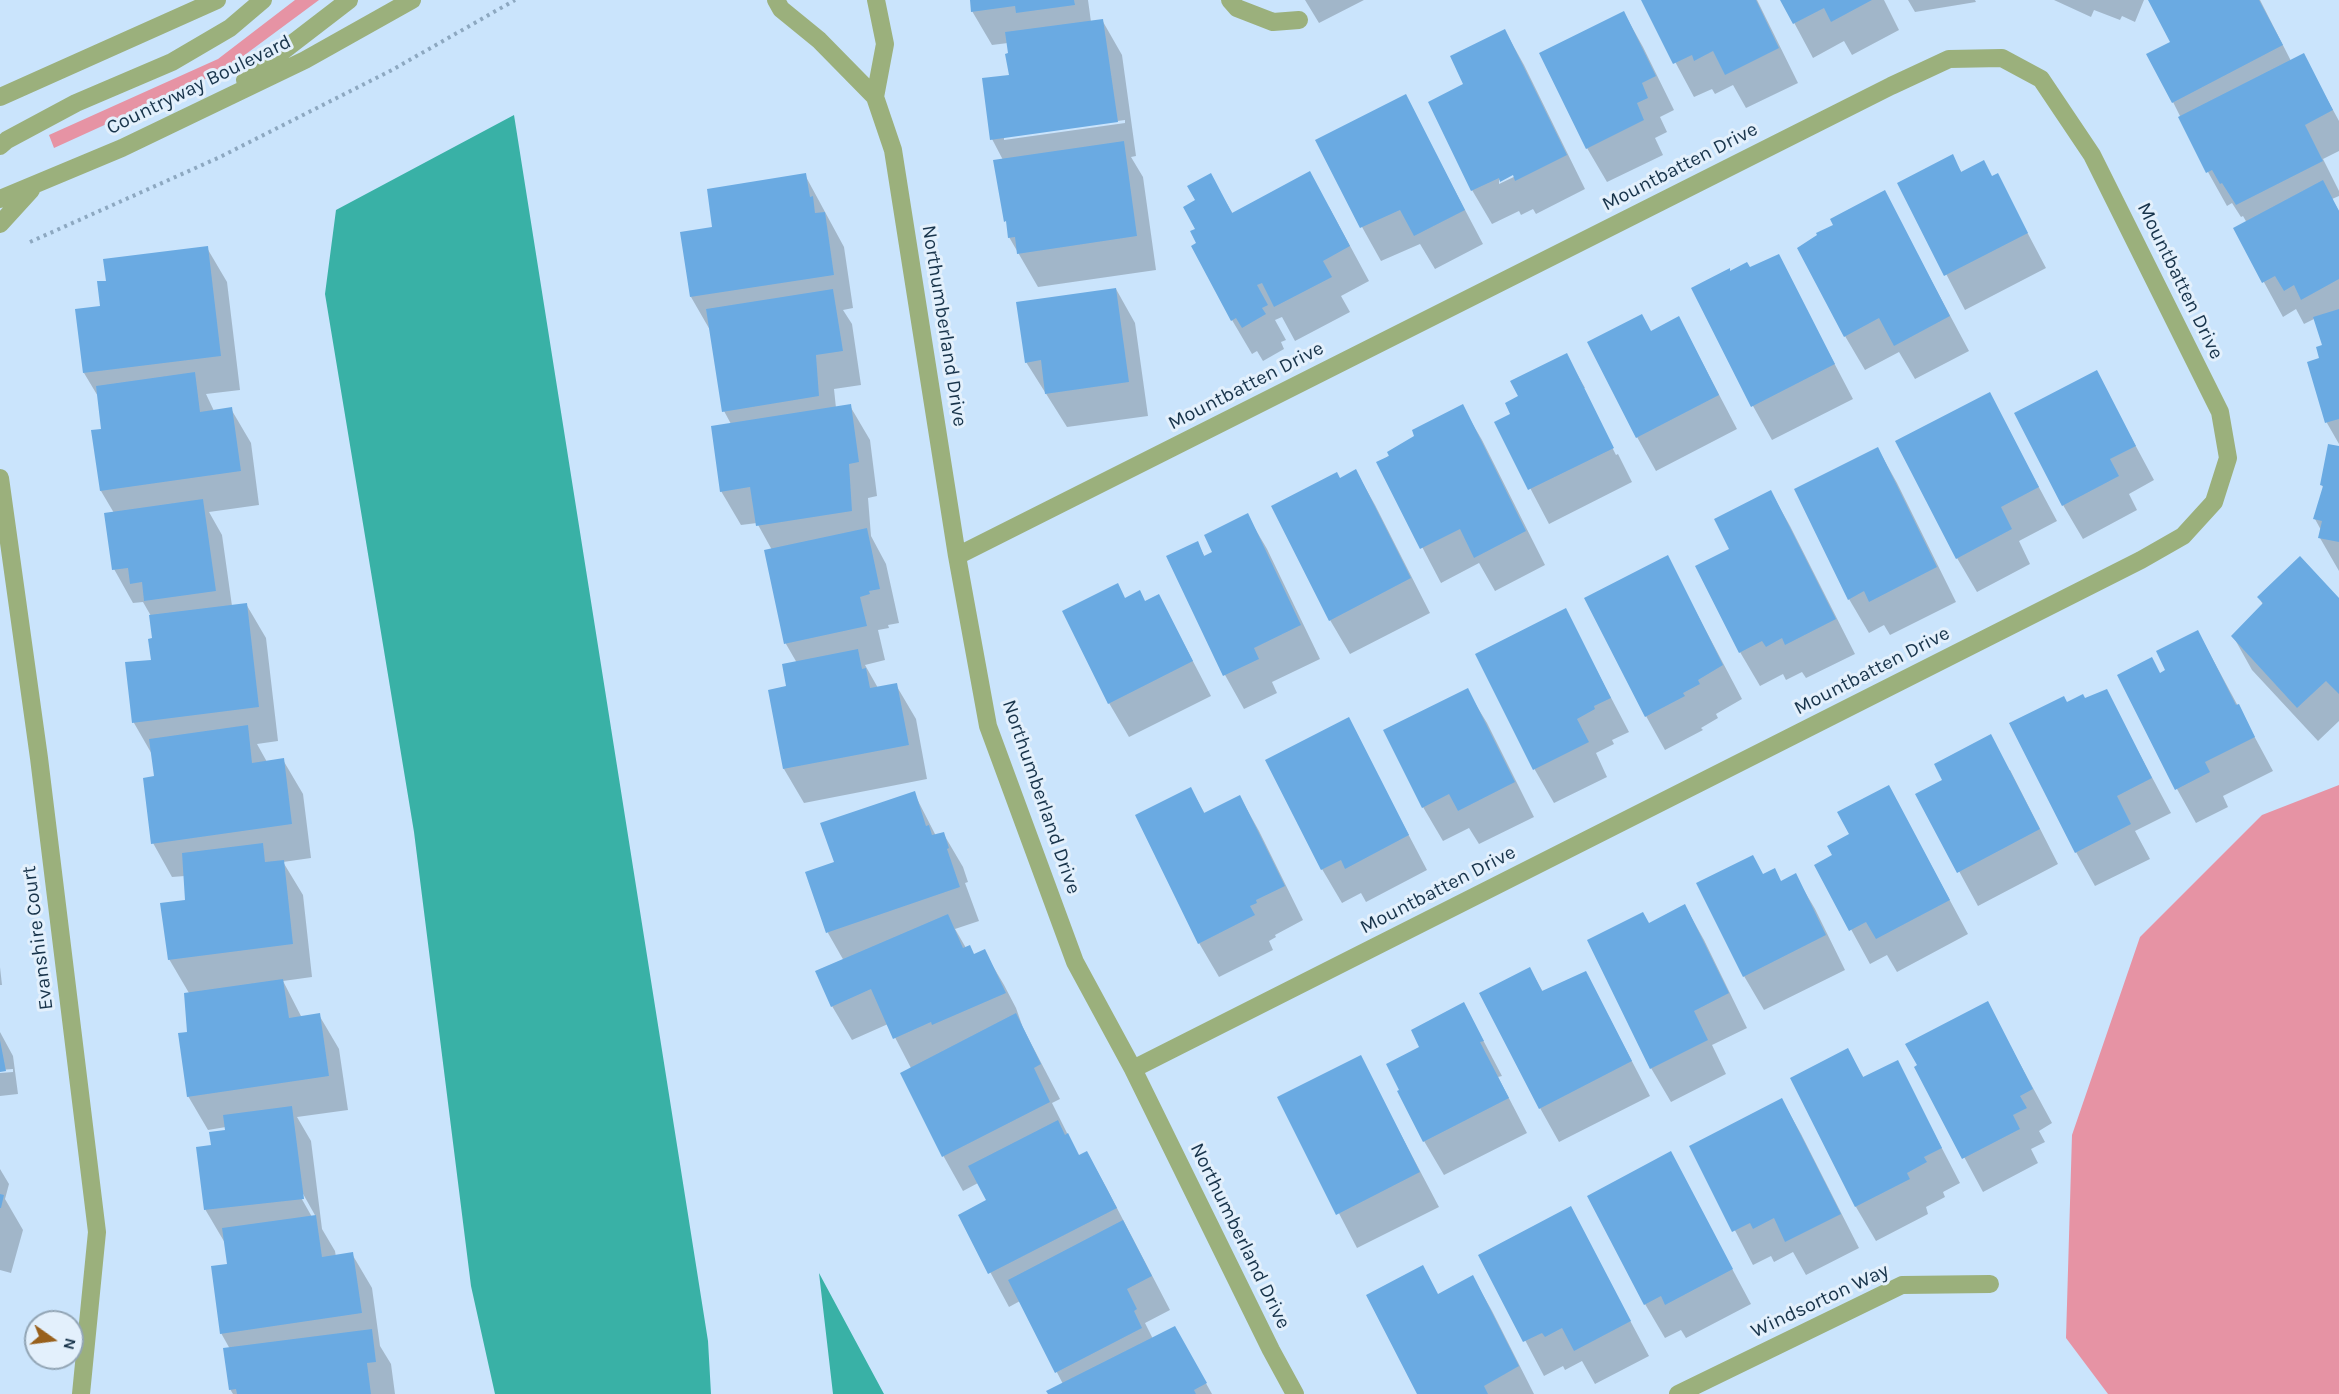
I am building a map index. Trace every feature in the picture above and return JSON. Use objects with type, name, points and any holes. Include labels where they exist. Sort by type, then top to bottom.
[{"type":"street","points":[[0,97],[218,0]]},
{"type":"street","points":[[0,146],[76,103],[172,62],[230,28],[263,0]]},
{"type":"street","points":[[218,102],[349,0]]},
{"type":"street","name":"Countryway Boulevard","points":[[0,199],[122,148],[305,60],[412,0]]},
{"type":"street","name":"Northumberland Drive","points":[[776,0],[781,9],[819,40],[875,97],[893,150],[957,556],[988,726],[1075,962],[1133,1069],[1271,1350],[1295,1394]]},
{"type":"street","name":"Northumberland Drive","points":[[875,97],[885,44],[876,0]]},
{"type":"street","points":[[1230,0],[1237,8],[1273,22],[1299,20]]},
{"type":"street","name":"Mountbatten Drive","points":[[957,556],[1891,86],[1949,59],[2002,58],[2041,79],[2092,155],[2220,412],[2228,458],[2214,502],[2183,536],[2141,560],[1133,1069]]},
{"type":"street","points":[[0,224],[38,183]]},
{"type":"street","name":"Evanshire Court","points":[[0,478],[39,758],[97,1232],[81,1394]]},
{"type":"street","name":"Windsorton Way","points":[[1678,1394],[1902,1285],[1990,1284]]},
{"type":"path","points":[[29,242],[220,157],[392,70],[515,0]]},
{"type":"shaded area","points":[[295,0],[319,0],[223,71],[54,148],[49,135],[218,59]]},
{"type":"shaded area","points":[[514,115],[708,1341],[711,1394],[495,1394],[471,1286],[414,832],[325,294],[336,210]]},
{"type":"shaded area","points":[[2339,785],[2339,1394],[2108,1394],[2066,1338],[2072,1135],[2140,937],[2262,815]]},
{"type":"shaded area","points":[[819,1273],[884,1394],[833,1394]]},
{"type":"building","points":[[970,0],[1074,0],[1075,5],[1016,13],[1015,6],[971,12]]},
{"type":"building","points":[[1641,0],[1756,0],[1779,48],[1725,75],[1713,51],[1694,61],[1692,55],[1673,64]]},
{"type":"building","points":[[1780,0],[1872,0],[1831,22],[1824,8],[1793,24]]},
{"type":"building","points":[[2148,0],[2259,0],[2283,45],[2172,103],[2146,54],[2170,42]]},
{"type":"building","points":[[1624,11],[1656,76],[1642,83],[1648,98],[1637,103],[1644,120],[1586,149],[1539,53]]},
{"type":"building","points":[[1103,19],[1118,122],[990,140],[982,78],[1009,75],[1005,54],[1008,53],[1005,32]]},
{"type":"building","points":[[1505,29],[1567,155],[1515,181],[1513,175],[1500,182],[1499,178],[1471,191],[1428,102],[1463,84],[1450,56]]},
{"type":"building","points":[[2304,53],[2333,110],[2305,125],[2323,161],[2236,205],[2212,170],[2206,173],[2178,117]]},
{"type":"building","points":[[1406,94],[1465,210],[1414,236],[1400,210],[1360,228],[1315,140]]},
{"type":"building","points":[[1124,141],[1137,236],[1017,254],[1015,237],[1008,238],[993,160]]},
{"type":"building","points":[[1953,154],[1961,172],[1984,160],[1992,176],[1998,173],[2028,233],[1944,276],[1897,183]]},
{"type":"building","points":[[1310,171],[1350,246],[1323,261],[1332,277],[1274,307],[1262,283],[1257,285],[1268,305],[1262,308],[1266,314],[1242,328],[1236,318],[1231,321],[1191,246],[1196,243],[1190,231],[1195,229],[1183,207],[1195,200],[1187,186],[1211,173],[1232,213]]},
{"type":"building","points":[[806,173],[815,213],[825,212],[834,275],[690,297],[680,232],[712,227],[707,189]]},
{"type":"building","points":[[2323,180],[2339,211],[2339,279],[2301,300],[2294,285],[2284,291],[2275,276],[2262,283],[2233,228]]},
{"type":"building","points":[[1885,190],[1950,316],[1894,346],[1879,318],[1844,337],[1797,248],[1817,235],[1816,233],[1833,225],[1830,219]]},
{"type":"building","points":[[208,246],[221,356],[83,373],[75,309],[100,306],[97,281],[106,281],[103,259]]},
{"type":"building","points":[[1779,254],[1835,364],[1751,407],[1691,288],[1730,268],[1730,271],[1747,262],[1750,267]]},
{"type":"building","points":[[1116,288],[1129,382],[1045,394],[1041,360],[1025,363],[1016,302]]},
{"type":"building","points":[[833,289],[843,351],[816,355],[819,396],[722,412],[706,309]]},
{"type":"building","points":[[2339,309],[2339,419],[2325,423],[2307,362],[2319,358],[2316,347],[2322,345],[2313,317]]},
{"type":"building","points":[[1642,314],[1651,331],[1679,316],[1719,395],[1636,438],[1587,342]]},
{"type":"building","points":[[1567,353],[1614,448],[1528,490],[1494,422],[1510,414],[1505,403],[1518,396],[1510,381]]},
{"type":"building","points":[[2097,370],[2136,446],[2110,459],[2119,476],[2062,506],[2014,413]]},
{"type":"building","points":[[195,372],[200,412],[232,407],[241,471],[100,491],[91,430],[101,429],[96,386]]},
{"type":"building","points":[[1990,392],[2039,487],[2001,507],[2012,529],[1956,559],[1895,441]]},
{"type":"building","points":[[851,404],[859,462],[849,464],[852,511],[756,526],[750,487],[720,492],[711,426]]},
{"type":"building","points":[[1463,404],[1526,531],[1474,558],[1460,529],[1420,549],[1376,462],[1389,456],[1387,452],[1414,436],[1412,430]]},
{"type":"building","points":[[2328,444],[2339,446],[2339,542],[2318,538],[2322,521],[2313,519],[2323,486],[2320,485]]},
{"type":"building","points":[[1878,447],[1937,567],[1869,602],[1864,591],[1848,600],[1794,489]]},
{"type":"building","points":[[1356,469],[1411,578],[1329,621],[1271,506],[1337,472],[1340,478]]},
{"type":"building","points":[[1771,490],[1836,619],[1785,645],[1782,638],[1766,647],[1762,641],[1739,653],[1695,566],[1729,549],[1714,519]]},
{"type":"building","points":[[203,499],[216,591],[144,601],[142,582],[130,584],[128,568],[112,570],[104,513]]},
{"type":"building","points":[[1248,513],[1301,625],[1254,648],[1259,659],[1223,676],[1166,556],[1198,541],[1204,556],[1212,552],[1204,535]]},
{"type":"building","points":[[867,528],[880,589],[869,591],[870,594],[860,597],[867,626],[784,644],[764,550]]},
{"type":"building","points":[[1668,555],[1723,665],[1698,680],[1700,684],[1683,693],[1685,696],[1645,717],[1584,598]]},
{"type":"building","points":[[2300,556],[2339,598],[2339,694],[2326,681],[2297,708],[2231,636],[2263,603],[2257,597]]},
{"type":"building","points":[[1118,583],[1125,598],[1140,590],[1145,601],[1159,594],[1193,661],[1108,704],[1062,611]]},
{"type":"building","points":[[247,603],[259,707],[132,723],[125,662],[151,660],[148,639],[152,638],[149,615]]},
{"type":"building","points":[[1566,608],[1611,698],[1594,706],[1595,709],[1577,719],[1589,742],[1533,770],[1475,654]]},
{"type":"building","points":[[2198,630],[2255,737],[2205,762],[2210,772],[2175,790],[2117,675],[2152,657],[2160,673],[2165,670],[2156,651]]},
{"type":"building","points":[[858,649],[862,669],[866,668],[870,688],[897,683],[909,745],[783,769],[768,690],[786,686],[782,664]]},
{"type":"building","points":[[1468,688],[1515,782],[1458,811],[1449,794],[1422,808],[1383,730]]},
{"type":"building","points":[[2107,689],[2152,778],[2117,796],[2131,824],[2075,853],[2009,723],[2064,696],[2067,702],[2083,694],[2085,698]]},
{"type":"building","points":[[1349,717],[1409,835],[1345,869],[1341,860],[1321,870],[1265,760]]},
{"type":"building","points":[[248,725],[252,763],[284,758],[292,824],[151,844],[143,778],[154,776],[149,739]]},
{"type":"building","points":[[1991,734],[2040,829],[1957,873],[1915,794],[1942,780],[1934,764]]},
{"type":"building","points":[[1889,785],[1950,900],[1876,939],[1866,922],[1849,931],[1814,865],[1832,855],[1827,846],[1849,834],[1837,812]]},
{"type":"building","points":[[1191,787],[1204,813],[1240,795],[1285,886],[1256,900],[1257,903],[1250,906],[1255,915],[1198,944],[1135,815]]},
{"type":"building","points":[[915,791],[926,826],[929,825],[932,835],[944,832],[949,848],[947,849],[960,887],[826,933],[805,872],[834,862],[820,823]]},
{"type":"building","points":[[263,843],[265,862],[284,860],[293,944],[168,960],[160,903],[185,900],[182,853]]},
{"type":"building","points":[[1753,855],[1763,874],[1775,868],[1781,881],[1796,873],[1826,935],[1743,977],[1696,883]]},
{"type":"building","points":[[1685,904],[1729,993],[1694,1011],[1708,1040],[1650,1069],[1587,940],[1643,912],[1649,923]]},
{"type":"building","points":[[948,914],[963,948],[970,945],[974,954],[985,949],[1006,993],[893,1039],[871,989],[831,1007],[815,971]]},
{"type":"building","points":[[1530,967],[1542,991],[1586,971],[1632,1061],[1539,1109],[1479,993]]},
{"type":"building","points":[[283,979],[289,1018],[320,1013],[329,1076],[187,1097],[178,1033],[187,1032],[184,993]]},
{"type":"building","points":[[1988,1001],[2033,1089],[2020,1096],[2027,1108],[2013,1115],[2020,1129],[1962,1159],[1914,1067],[1917,1065],[1905,1044]]},
{"type":"building","points":[[1464,1002],[1484,1041],[1480,1042],[1509,1098],[1423,1142],[1386,1064],[1419,1047],[1411,1030]]},
{"type":"building","points":[[1016,1013],[1041,1064],[1034,1068],[1050,1102],[942,1157],[900,1073]]},
{"type":"building","points":[[0,1040],[6,1071],[0,1072]]},
{"type":"building","points":[[1848,1048],[1863,1077],[1898,1060],[1942,1148],[1924,1157],[1927,1162],[1907,1173],[1910,1179],[1855,1207],[1790,1078]]},
{"type":"building","points":[[1361,1055],[1420,1172],[1336,1215],[1277,1097]]},
{"type":"building","points":[[1782,1098],[1841,1214],[1785,1242],[1774,1218],[1753,1229],[1750,1223],[1732,1232],[1689,1146]]},
{"type":"building","points":[[292,1106],[304,1199],[204,1210],[196,1147],[211,1145],[209,1132],[225,1130],[223,1115]]},
{"type":"building","points":[[1058,1120],[1065,1135],[1068,1133],[1079,1155],[1087,1151],[1117,1208],[988,1274],[958,1215],[986,1200],[968,1166]]},
{"type":"building","points":[[1671,1151],[1733,1269],[1665,1305],[1661,1296],[1644,1305],[1587,1196]]},
{"type":"building","points":[[0,1194],[4,1195],[1,1208],[0,1208]]},
{"type":"building","points":[[1571,1206],[1631,1321],[1574,1351],[1562,1328],[1545,1337],[1542,1333],[1523,1342],[1478,1255]]},
{"type":"building","points":[[316,1215],[322,1257],[353,1252],[362,1313],[220,1334],[211,1266],[227,1264],[222,1228]]},
{"type":"building","points":[[1123,1220],[1152,1276],[1127,1289],[1137,1309],[1134,1311],[1142,1328],[1055,1373],[1008,1280]]},
{"type":"building","points":[[1423,1265],[1438,1294],[1473,1275],[1519,1366],[1484,1386],[1488,1394],[1417,1394],[1366,1295]]},
{"type":"building","points":[[1175,1326],[1207,1383],[1194,1390],[1196,1394],[1048,1394],[1046,1391]]},
{"type":"building","points":[[372,1329],[376,1362],[367,1363],[371,1394],[237,1394],[236,1389],[229,1390],[223,1348]]}]
